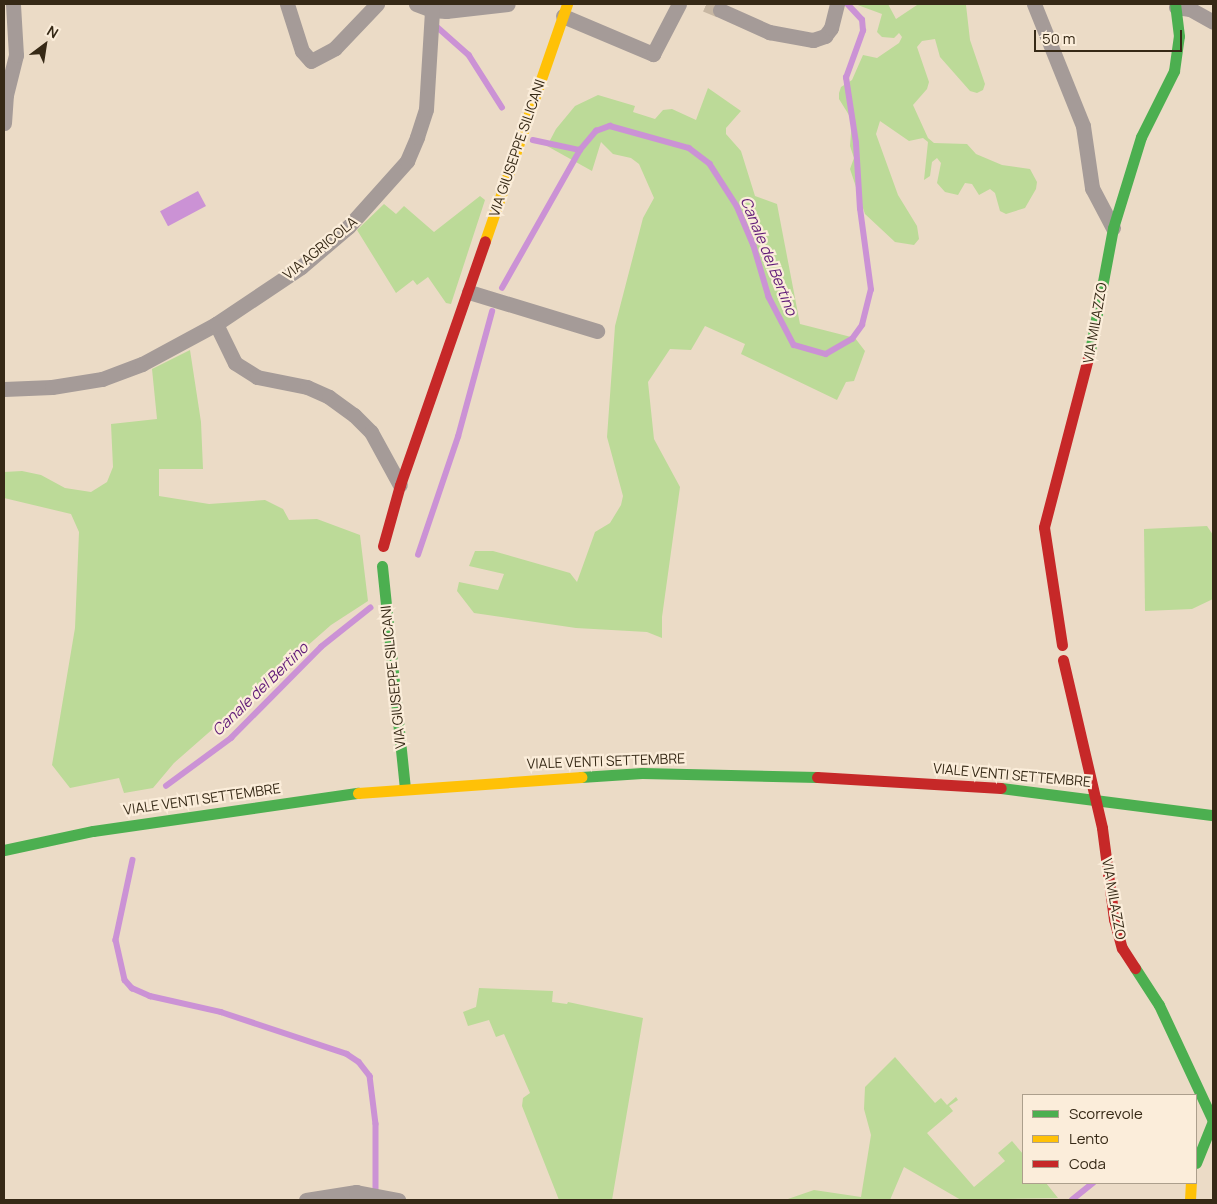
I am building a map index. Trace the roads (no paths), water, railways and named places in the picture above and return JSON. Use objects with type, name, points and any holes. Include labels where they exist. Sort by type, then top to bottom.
[{"type":"street","points":[[4,124],[6,94],[16,54],[13,4]]},
{"type":"street","points":[[287,4],[302,52],[311,61],[335,48],[377,4]]},
{"type":"street","points":[[416,4],[432,10],[508,4]]},
{"type":"street","points":[[565,10],[652,54],[679,4]]},
{"type":"street","points":[[720,10],[769,32],[813,40],[825,36],[831,28],[837,4]]},
{"type":"street","points":[[1034,4],[1083,126],[1092,188],[1113,228]]},
{"type":"street","name":"VIA MILAZZO","points":[[1062,645],[1045,517],[1087,369],[1097,302],[1113,228],[1141,137],[1174,71],[1180,36],[1175,5],[1190,9],[1213,22]]},
{"type":"street","name":"VIA AGRICOLA","points":[[4,389],[52,386],[118,375],[216,324],[301,266],[348,227],[407,161],[426,109],[432,10]]},
{"type":"street","name":"VIA GIUSEPPE SILICANI","points":[[383,546],[400,486],[565,10]]},
{"type":"street","points":[[468,292],[597,331]]},
{"type":"street","points":[[216,324],[235,363],[257,377],[307,387],[330,397],[354,415],[371,432],[400,486]]},
{"type":"street","name":"VIA GIUSEPPE SILICANI","points":[[382,566],[405,788]]},
{"type":"street","name":"VIA MILAZZO","points":[[1063,660],[1095,798],[1114,920],[1122,948],[1159,1005],[1211,1118]]},
{"type":"street","name":"VIALE VENTI SETTEMBRE","points":[[4,850],[93,831],[232,808],[405,788],[697,772],[862,778],[1095,798],[1213,814]]},
{"type":"street","points":[[1197,1160],[1211,1118]]},
{"type":"street","points":[[1190,1200],[1191,1184]]},
{"type":"street","points":[[306,1200],[356,1192],[395,1199]]},
{"type":"waterway","name":"Canale del Bertino","points":[[502,288],[580,150],[596,131],[610,126],[689,148],[710,164],[737,206],[754,246],[769,297],[794,345],[826,354],[852,339],[862,325],[871,290],[860,209],[856,143],[846,78],[863,31],[862,20],[847,4]]},
{"type":"waterway","points":[[434,24],[469,55],[502,107]]},
{"type":"waterway","points":[[533,140],[580,150]]},
{"type":"waterway","name":"Canale del Bertino","points":[[418,555],[458,437],[492,312]]},
{"type":"waterway","name":"Canale del Bertino","points":[[166,786],[231,738],[321,647],[370,608]]},
{"type":"waterway","points":[[133,860],[116,940],[125,980],[132,988],[150,996],[221,1012],[347,1054],[359,1062],[370,1076],[376,1124],[376,1195]]},
{"type":"waterway","points":[[1072,1200],[1092,1184]]},
{"type":"tunnel","points":[[706,4],[720,10]]}]
